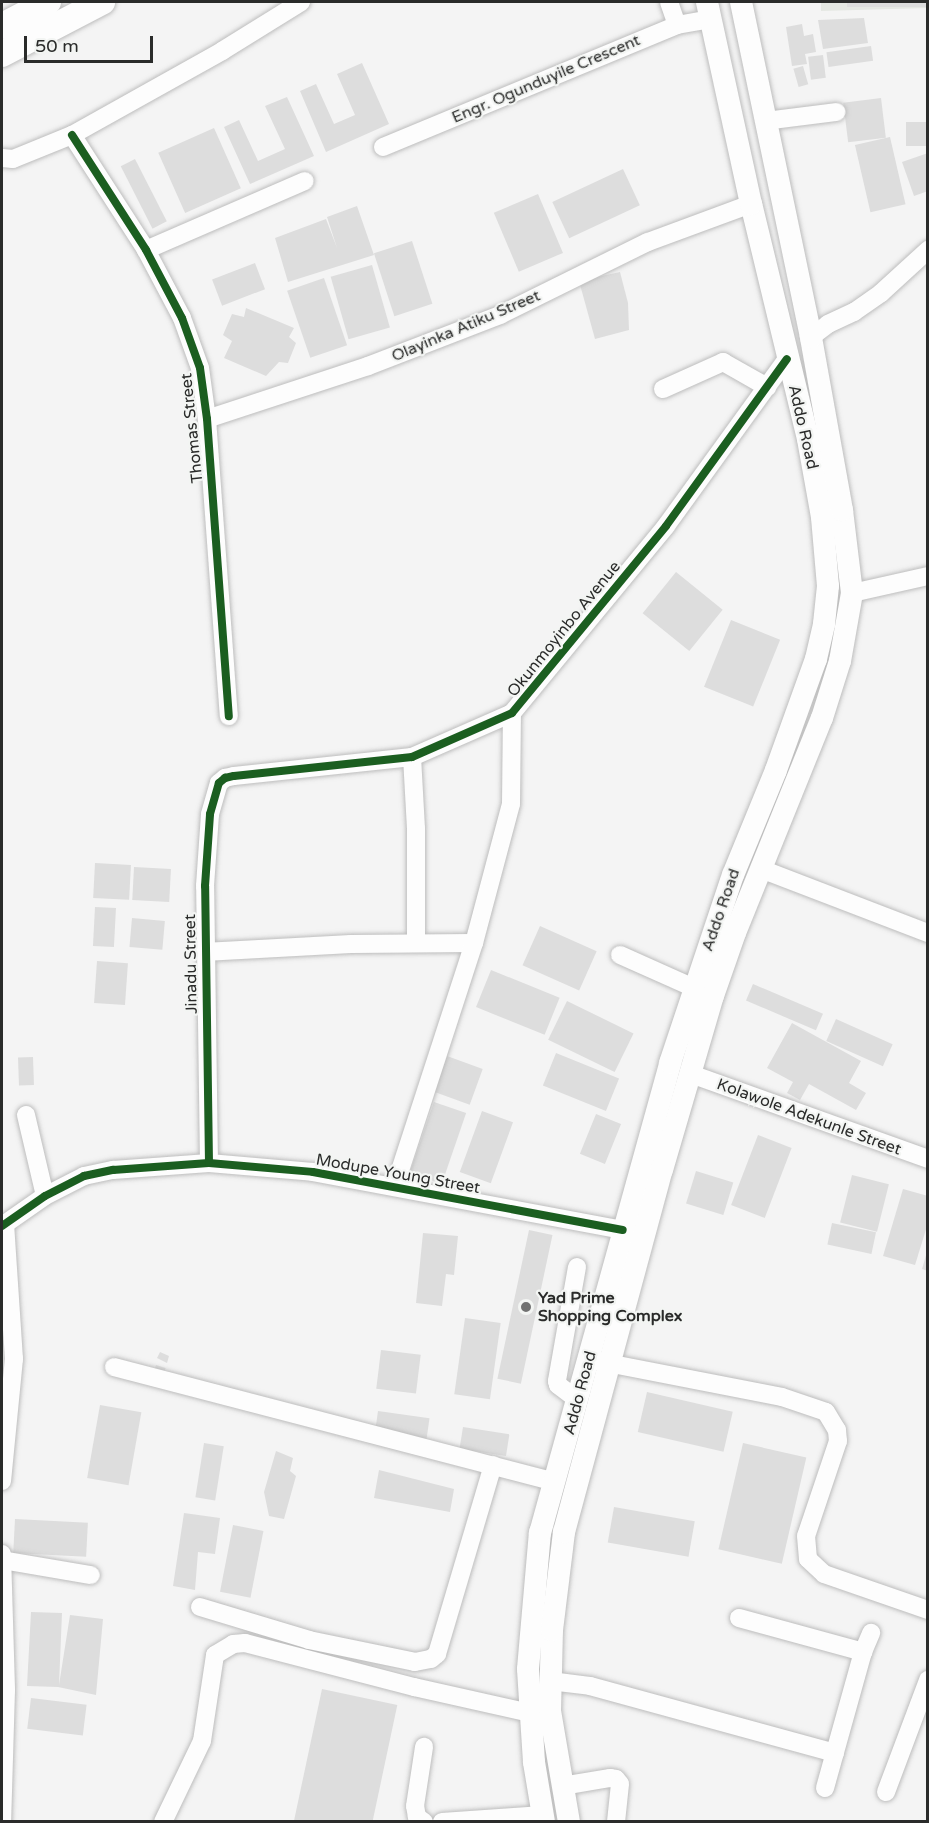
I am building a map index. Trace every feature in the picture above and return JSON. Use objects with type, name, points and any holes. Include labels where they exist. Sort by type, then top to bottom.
[{"type":"highway","points":[[2,26],[48,2]]},
{"type":"highway","points":[[2,54],[102,2]]},
{"type":"main road","name":"Addo Road","points":[[544,1818],[530,1713],[528,1669],[534,1575],[540,1533],[578,1400],[600,1362],[662,1170],[713,996],[761,868],[822,718],[840,661],[852,593],[842,510],[811,338],[741,2]]},
{"type":"main road","name":"Addo Road","points":[[569,1821],[550,1711],[556,1582],[564,1532],[600,1362],[623,1230],[670,1063],[732,875],[776,770],[816,659],[824,624],[828,585],[822,517],[807,439],[751,204],[709,10]]},
{"type":"street","points":[[5,160],[72,135],[222,51],[301,2]]},
{"type":"street","points":[[669,2],[677,25]]},
{"type":"street","name":"Engr. Ogunduyile Crescent","points":[[384,147],[709,10]]},
{"type":"street","points":[[765,121],[836,112]]},
{"type":"street","name":"Thomas Street","points":[[72,135],[146,250],[182,318],[200,368],[207,419],[229,716]]},
{"type":"street","points":[[146,250],[305,181]]},
{"type":"street","name":"Olayinka Atiku Street","points":[[207,419],[368,366],[500,315],[648,242],[751,204]]},
{"type":"street","points":[[811,338],[828,324],[854,312],[881,293],[927,250]]},
{"type":"street","name":"Okunmoyinbo Avenue","points":[[234,776],[412,757],[512,713],[666,526],[787,359]]},
{"type":"street","points":[[663,389],[723,362],[767,387]]},
{"type":"street","points":[[852,593],[927,576]]},
{"type":"street","points":[[395,1186],[474,943],[511,804],[512,713]]},
{"type":"street","points":[[412,757],[416,839],[416,943]]},
{"type":"street","name":"Jinadu Street","points":[[209,1163],[204,952],[210,814],[219,783],[225,778],[234,776]]},
{"type":"street","points":[[761,868],[927,933]]},
{"type":"street","points":[[204,952],[416,943],[474,943]]},
{"type":"street","points":[[620,955],[694,988]]},
{"type":"street","name":"Kolawole Adekunle Street","points":[[691,1074],[927,1159]]},
{"type":"street","points":[[26,1115],[45,1196]]},
{"type":"street","name":"Modupe Young Street","points":[[3,1225],[45,1196],[84,1176],[113,1170],[209,1163],[313,1173],[395,1186],[623,1230]]},
{"type":"street","points":[[2,1481],[14,1359],[3,1225]]},
{"type":"street","points":[[577,1267],[557,1381],[558,1385],[578,1400]]},
{"type":"street","points":[[600,1362],[782,1397],[826,1412],[837,1430],[838,1441],[806,1536],[808,1559],[824,1574],[927,1610]]},
{"type":"street","points":[[114,1367],[554,1482]]},
{"type":"street","points":[[200,1606],[309,1640],[415,1662],[431,1659],[437,1654],[493,1466]]},
{"type":"street","points":[[2,1554],[6,1690],[2,1821]]},
{"type":"street","points":[[2,1560],[91,1575]]},
{"type":"street","points":[[739,1618],[864,1652]]},
{"type":"street","points":[[825,1788],[871,1634]]},
{"type":"street","points":[[163,1821],[202,1742],[215,1655],[233,1644],[245,1643],[414,1687],[530,1713]]},
{"type":"street","points":[[886,1792],[927,1680]]},
{"type":"street","points":[[550,1681],[590,1686],[835,1753]]},
{"type":"street","points":[[424,1747],[414,1806],[417,1817],[424,1821]]},
{"type":"street","points":[[562,1786],[616,1779],[620,1784],[616,1821]]},
{"type":"street","points":[[442,1821],[544,1818]]},
{"type":"shaded area","points":[[821,2],[927,2],[927,8],[821,11]]},
{"type":"building","points":[[847,2],[928,2],[928,7],[847,7]]},
{"type":"building","points":[[864,18],[868,43],[823,49],[818,20]]},
{"type":"building","points":[[802,24],[804,36],[813,34],[816,52],[805,54],[807,64],[792,66],[786,27]]},
{"type":"building","points":[[871,46],[873,61],[829,67],[826,52]]},
{"type":"building","points":[[823,55],[826,78],[811,80],[808,57]]},
{"type":"building","points":[[362,63],[389,124],[326,152],[300,91],[316,84],[334,124],[355,115],[337,74]]},
{"type":"building","points":[[803,66],[808,84],[799,87],[793,69]]},
{"type":"building","points":[[287,97],[314,156],[250,184],[224,127],[239,120],[258,161],[285,149],[265,106]]},
{"type":"building","points":[[881,98],[886,138],[848,142],[843,103]]},
{"type":"building","points":[[906,122],[928,122],[928,146],[906,146]]},
{"type":"building","points":[[214,128],[241,188],[185,213],[158,153]]},
{"type":"building","points":[[890,137],[906,204],[870,212],[855,145]]},
{"type":"building","points":[[928,153],[928,191],[914,196],[902,162]]},
{"type":"building","points":[[135,159],[167,221],[153,229],[121,166]]},
{"type":"building","points":[[623,169],[640,205],[569,238],[552,202]]},
{"type":"building","points":[[538,194],[563,253],[519,272],[494,213]]},
{"type":"building","points":[[357,206],[374,255],[288,282],[275,238],[326,219],[337,248],[327,217]]},
{"type":"building","points":[[412,241],[432,304],[394,316],[374,253]]},
{"type":"building","points":[[255,263],[265,289],[222,306],[212,279]]},
{"type":"building","points":[[372,265],[390,327],[349,339],[331,277]]},
{"type":"building","points":[[620,272],[628,303],[629,330],[595,339],[579,281]]},
{"type":"building","points":[[324,278],[347,345],[310,358],[287,291]]},
{"type":"building","points":[[246,308],[294,328],[289,337],[296,343],[288,363],[279,362],[266,376],[224,358],[232,341],[223,335],[232,314],[244,317]]},
{"type":"building","points":[[676,572],[723,610],[689,651],[643,613]]},
{"type":"building","points":[[731,620],[780,640],[753,707],[704,687]]},
{"type":"building","points":[[95,863],[131,865],[129,900],[93,898]]},
{"type":"building","points":[[134,867],[171,869],[169,902],[132,900]]},
{"type":"building","points":[[95,907],[116,908],[114,947],[93,946]]},
{"type":"building","points":[[132,918],[165,921],[162,950],[129,947]]},
{"type":"building","points":[[540,926],[597,951],[579,991],[523,965]]},
{"type":"building","points":[[97,961],[128,963],[125,1005],[94,1003]]},
{"type":"building","points":[[491,970],[560,998],[545,1035],[476,1007]]},
{"type":"building","points":[[753,984],[823,1014],[816,1030],[746,1001]]},
{"type":"building","points":[[567,1001],[634,1033],[615,1072],[548,1040]]},
{"type":"building","points":[[836,1019],[893,1044],[883,1066],[826,1041]]},
{"type":"building","points":[[792,1023],[861,1061],[849,1083],[866,1093],[856,1110],[809,1084],[800,1100],[787,1093],[793,1082],[767,1068]]},
{"type":"building","points":[[556,1053],[619,1078],[606,1111],[543,1085]]},
{"type":"building","points":[[447,1056],[483,1069],[470,1105],[434,1092]]},
{"type":"building","points":[[33,1057],[34,1085],[19,1086],[18,1058]]},
{"type":"building","points":[[434,1102],[466,1113],[442,1184],[410,1173]]},
{"type":"building","points":[[482,1111],[513,1122],[491,1183],[460,1172]]},
{"type":"building","points":[[596,1114],[621,1124],[605,1164],[580,1154]]},
{"type":"building","points":[[758,1135],[792,1148],[765,1218],[731,1205]]},
{"type":"building","points":[[696,1171],[733,1182],[723,1215],[686,1204]]},
{"type":"building","points":[[852,1175],[889,1184],[877,1232],[840,1223]]},
{"type":"building","points":[[903,1189],[928,1196],[928,1223],[915,1265],[883,1256]]},
{"type":"building","points":[[832,1223],[876,1232],[871,1254],[827,1245]]},
{"type":"building","name":"Yad Prime Shopping Complex","points":[[529,1230],[552,1235],[521,1384],[497,1379]]},
{"type":"building","points":[[423,1233],[458,1236],[454,1275],[446,1274],[442,1306],[416,1303]]},
{"type":"building","points":[[928,1252],[928,1271],[922,1269]]},
{"type":"building","points":[[465,1318],[501,1323],[490,1399],[454,1394]]},
{"type":"building","points":[[381,1350],[421,1355],[416,1394],[376,1389]]},
{"type":"building","points":[[160,1352],[169,1356],[167,1363],[157,1358]]},
{"type":"building","points":[[156,1365],[166,1368],[163,1376],[154,1373]]},
{"type":"building","points":[[647,1392],[733,1412],[724,1452],[638,1432]]},
{"type":"building","points":[[100,1405],[141,1412],[129,1485],[87,1478]]},
{"type":"building","points":[[378,1411],[429,1418],[426,1441],[375,1434]]},
{"type":"building","points":[[463,1427],[509,1434],[506,1456],[460,1449]]},
{"type":"building","points":[[204,1443],[224,1446],[215,1500],[195,1497]]},
{"type":"building","points":[[743,1443],[806,1458],[782,1564],[718,1549]]},
{"type":"building","points":[[276,1451],[293,1458],[290,1471],[296,1476],[284,1519],[269,1516],[264,1492]]},
{"type":"building","points":[[379,1470],[454,1489],[450,1512],[374,1498]]},
{"type":"building","points":[[614,1507],[695,1521],[689,1557],[608,1542]]},
{"type":"building","points":[[184,1513],[220,1518],[215,1554],[198,1552],[195,1590],[173,1586]]},
{"type":"building","points":[[15,1519],[88,1523],[86,1557],[13,1553]]},
{"type":"building","points":[[233,1525],[263,1531],[250,1598],[220,1592]]},
{"type":"building","points":[[31,1612],[62,1613],[59,1685],[70,1615],[103,1619],[96,1695],[58,1687],[27,1686]]},
{"type":"building","points":[[322,1689],[397,1705],[372,1822],[294,1822]]},
{"type":"building","points":[[31,1698],[87,1705],[83,1736],[27,1729]]},
{"type":"cycle path","points":[[72,135],[146,250],[182,318],[200,368],[207,419],[229,716]]},
{"type":"cycle path","points":[[209,1163],[205,886],[210,814],[219,783],[225,778],[234,776],[412,757],[512,713],[666,526],[787,359]]},
{"type":"cycle path","points":[[2,1226],[45,1196],[84,1176],[113,1170],[209,1163],[313,1172],[623,1230]]},
{"type":"place","name":"Yad Prime Shopping Complex","points":[[526,1307]]}]
